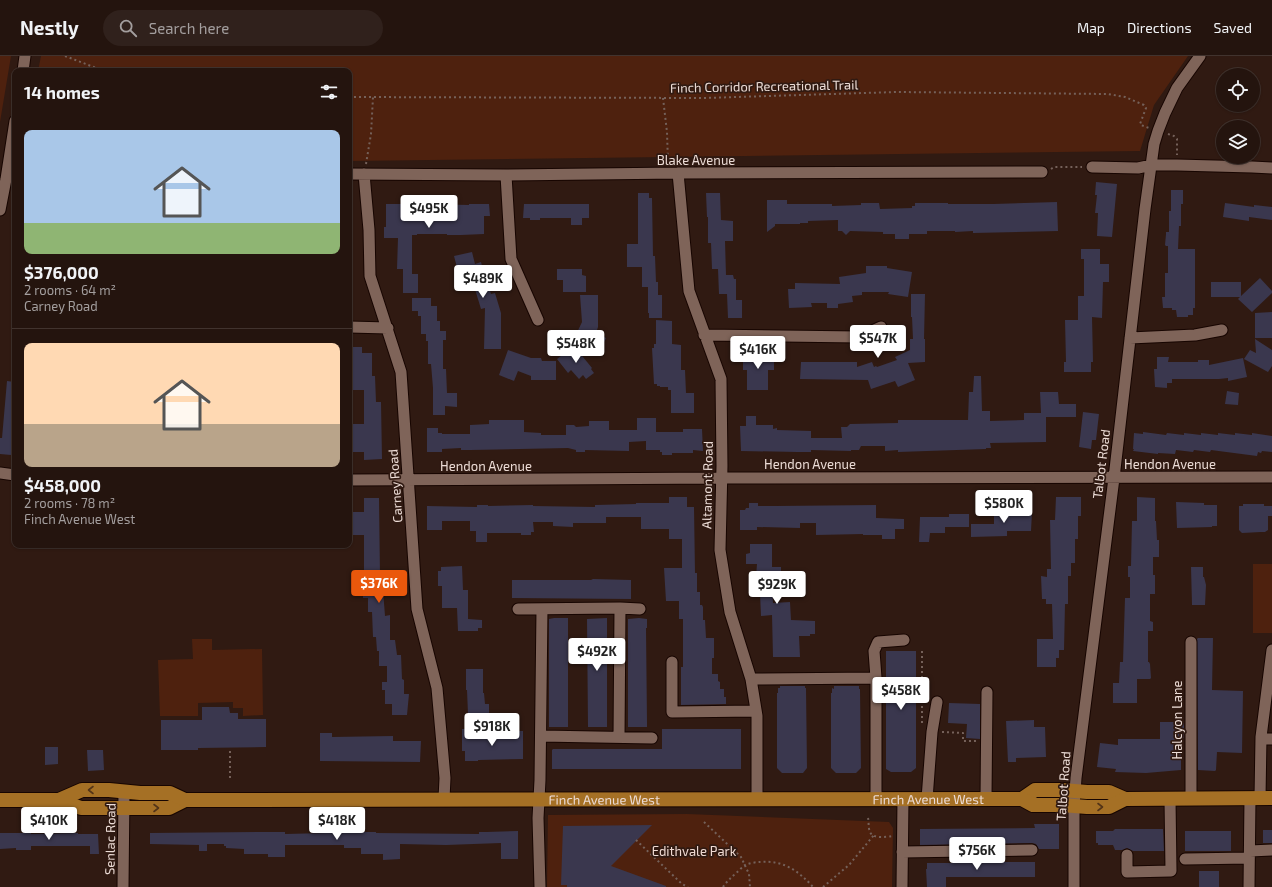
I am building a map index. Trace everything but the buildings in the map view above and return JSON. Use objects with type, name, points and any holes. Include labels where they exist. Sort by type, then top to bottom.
[{"type":"main road","name":"Finch Avenue West","points":[[58,800],[82,790],[170,793],[185,800],[1022,799],[1033,805],[1109,807],[1125,799]]},
{"type":"main road","name":"Finch Avenue West","points":[[1022,799],[1035,790],[1109,792],[1125,799],[1261,798]]},
{"type":"main road","name":"Finch Avenue West","points":[[0,800],[58,800],[81,808],[170,808],[185,800]]},
{"type":"street","points":[[23,68],[25,56]]},
{"type":"street","name":"Talbot Road","points":[[1074,887],[1074,806],[1077,763],[1114,478],[1145,208],[1154,144],[1165,113],[1177,88],[1200,56]]},
{"type":"street","points":[[0,210],[11,179],[12,164]]},
{"type":"street","points":[[1092,167],[1138,168],[1152,165],[1177,165],[1252,166],[1272,168]]},
{"type":"street","name":"Blake Avenue","points":[[352,173],[365,170],[506,175],[1042,172]]},
{"type":"street","name":"Carney Road","points":[[365,170],[370,276],[402,372],[418,609],[437,688],[445,778],[444,799]]},
{"type":"street","name":"Altamont Road","points":[[678,173],[689,291],[721,379],[722,478],[720,550],[730,612],[751,679],[756,710],[757,799]]},
{"type":"street","points":[[506,175],[512,259],[538,320]]},
{"type":"street","points":[[352,327],[388,328]]},
{"type":"street","points":[[704,335],[859,337],[881,327]]},
{"type":"street","points":[[1130,338],[1195,335],[1222,330]]},
{"type":"street","points":[[0,474],[12,475]]},
{"type":"street","name":"Hendon Avenue","points":[[352,480],[1272,477]]},
{"type":"street","points":[[619,737],[620,608]]},
{"type":"street","points":[[518,609],[640,609]]},
{"type":"street","points":[[540,887],[538,818],[541,736],[542,609]]},
{"type":"street","points":[[876,799],[876,678],[874,651],[878,642],[904,640]]},
{"type":"street","name":"Halcyon Lane","points":[[1191,642],[1191,798]]},
{"type":"street","points":[[1249,887],[1249,854],[1261,798],[1267,739],[1272,650]]},
{"type":"street","points":[[672,662],[672,712],[756,710]]},
{"type":"street","points":[[751,679],[876,678]]},
{"type":"street","points":[[986,799],[987,692]]},
{"type":"street","points":[[927,799],[927,729],[937,702]]},
{"type":"street","points":[[541,736],[652,738]]},
{"type":"street","name":"Senlac Road","points":[[123,887],[124,792]]},
{"type":"street","points":[[902,887],[903,799]]},
{"type":"street","points":[[1127,855],[1127,872],[1171,871],[1170,799]]},
{"type":"street","points":[[902,852],[1032,850]]},
{"type":"street","points":[[1185,859],[1249,854],[1272,850]]},
{"type":"path","points":[[65,56],[96,68]]},
{"type":"path","name":"Finch Corridor Recreational Trail","points":[[352,97],[663,98],[910,92],[1115,95],[1130,98],[1144,106],[1146,108],[1140,124],[1152,129]]},
{"type":"path","points":[[365,170],[371,134],[373,97]]},
{"type":"path","points":[[663,98],[669,167]]},
{"type":"path","points":[[1164,133],[1174,136],[1177,139],[1177,165]]},
{"type":"path","points":[[1042,172],[1054,167],[1092,167]]},
{"type":"path","points":[[922,648],[927,729],[963,733],[963,741],[986,741]]},
{"type":"path","points":[[230,748],[230,778]]},
{"type":"path","points":[[868,818],[870,832],[874,836],[892,836]]},
{"type":"path","points":[[704,822],[740,857],[749,874],[750,887]]},
{"type":"path","points":[[823,887],[849,865],[874,836]]},
{"type":"path","points":[[636,840],[682,884],[688,887]]},
{"type":"path","points":[[723,887],[727,881],[745,865],[754,862],[766,862],[790,867],[800,874],[812,887]]},
{"type":"green space","points":[[0,56],[11,56],[0,122]]},
{"type":"green space","points":[[41,56],[1188,56],[1154,105],[1140,151],[352,161],[352,68],[39,68]]},
{"type":"green space","points":[[1253,564],[1272,564],[1272,633],[1253,633]]},
{"type":"green space","points":[[192,639],[212,639],[212,650],[262,649],[263,715],[243,716],[243,708],[233,708],[233,702],[198,703],[198,716],[160,716],[158,660],[193,659]]},
{"type":"green space","name":"Edithvale Park","points":[[687,814],[889,822],[893,828],[892,887],[547,887],[548,815]]}]
